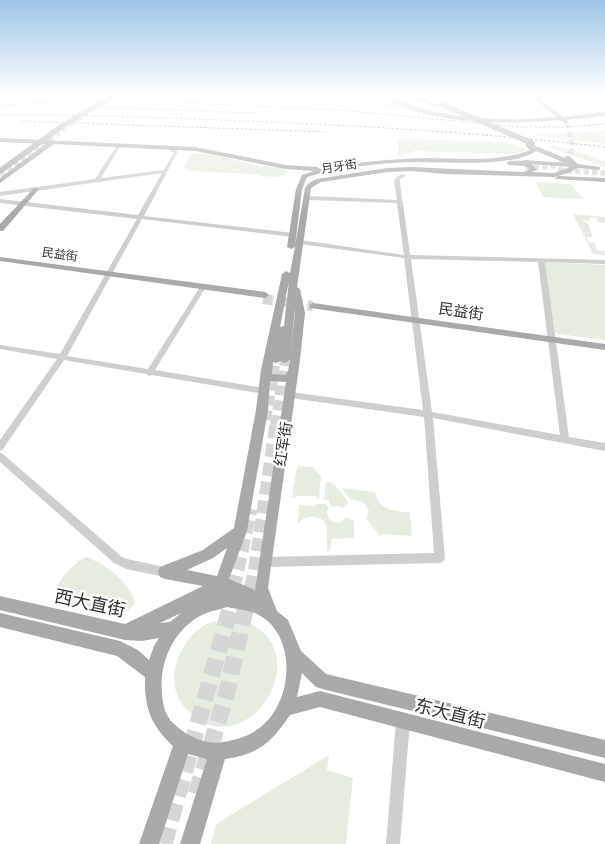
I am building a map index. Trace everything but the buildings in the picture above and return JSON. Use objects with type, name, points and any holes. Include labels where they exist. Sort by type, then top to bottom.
[{"type":"main road","points":[[0,170],[50,134]]},
{"type":"main road","points":[[506,134],[605,175]]},
{"type":"main road","points":[[0,141],[181,148],[222,152],[291,168],[336,169]]},
{"type":"main road","points":[[0,170],[36,143]]},
{"type":"main road","points":[[0,181],[50,144]]},
{"type":"main road","points":[[358,166],[426,152],[510,156],[530,152],[533,149],[528,144]]},
{"type":"main road","points":[[528,144],[605,171]]},
{"type":"main road","name":"月牙街","points":[[496,162],[514,159],[530,152]]},
{"type":"main road","points":[[567,157],[578,165]]},
{"type":"main road","name":"月牙街","points":[[310,196],[309,185],[316,181],[386,166],[430,160],[578,165],[598,168]]},
{"type":"main road","points":[[310,196],[314,190],[325,186],[403,176],[425,170],[527,172],[534,170],[528,164],[496,162]]},
{"type":"main road","name":"月牙街","points":[[300,186],[304,176],[358,166],[386,166],[446,172],[554,175],[566,172],[578,165]]},
{"type":"main road","points":[[386,166],[526,168]]},
{"type":"main road","name":"月牙街","points":[[310,196],[314,187],[322,184],[425,170]]},
{"type":"main road","name":"月牙街","points":[[504,174],[589,179],[605,182]]},
{"type":"main road","name":"红军街","points":[[281,360],[293,235],[300,186]]},
{"type":"main road","points":[[0,229],[36,189]]},
{"type":"main road","name":"红军街","points":[[217,601],[221,583],[240,530],[266,370],[300,242],[310,196]]},
{"type":"main road","name":"民益街","points":[[0,260],[264,297]]},
{"type":"main road","name":"红军街","points":[[270,613],[261,588],[291,395],[300,313],[290,274]]},
{"type":"main road","name":"民益街","points":[[313,304],[552,337],[605,342]]},
{"type":"main road","name":"民益街","points":[[552,337],[605,347]]},
{"type":"main road","points":[[266,370],[268,377],[280,379],[288,379],[293,372]]},
{"type":"main road","points":[[166,572],[208,554],[240,530]]},
{"type":"main road","points":[[166,572],[221,583],[246,592],[270,613],[286,631],[295,656],[295,679],[286,708],[279,719],[261,737],[238,748],[218,752],[204,750],[183,742],[173,734],[158,713],[154,700],[152,674],[159,650],[172,629],[192,611],[217,601],[245,602],[270,613]]},
{"type":"main road","points":[[125,632],[184,604],[221,583]]},
{"type":"main road","name":"西大直街","points":[[0,603],[125,632],[149,632],[172,629]]},
{"type":"main road","points":[[0,620],[120,649],[132,656],[152,674]]},
{"type":"main road","name":"东大直街","points":[[295,656],[322,681],[605,749]]},
{"type":"main road","name":"东大直街","points":[[286,708],[320,699],[605,773]]},
{"type":"main road","points":[[149,844],[183,742]]},
{"type":"main road","points":[[190,844],[218,752]]},
{"type":"street","points":[[98,181],[118,147]]},
{"type":"street","points":[[0,447],[62,358],[177,152],[169,148]]},
{"type":"street","points":[[0,194],[166,171]]},
{"type":"street","points":[[264,562],[440,558],[428,414],[397,181],[398,178],[403,176]]},
{"type":"street","points":[[310,196],[401,202]]},
{"type":"street","points":[[0,201],[293,235]]},
{"type":"street","points":[[300,242],[407,257],[605,262]]},
{"type":"street","points":[[541,260],[565,440]]},
{"type":"street","points":[[149,373],[202,289]]},
{"type":"street","points":[[0,347],[264,391]]},
{"type":"street","points":[[291,395],[428,414],[605,446]]},
{"type":"street","points":[[0,457],[118,560],[126,564],[166,572]]},
{"type":"street","points":[[393,844],[403,722]]},
{"type":"shaded area","points":[[605,134],[605,144],[532,135]]},
{"type":"shaded area","points":[[398,139],[508,142],[527,149],[526,151],[513,154],[414,151],[398,156]]},
{"type":"shaded area","points":[[546,146],[568,149],[598,158],[605,161],[605,167]]},
{"type":"shaded area","points":[[195,153],[216,155],[263,167],[267,164],[285,169],[288,172],[281,177],[259,176],[259,174],[187,171],[184,168],[190,155]]},
{"type":"shaded area","points":[[536,182],[571,184],[583,199],[543,197]]},
{"type":"shaded area","points":[[573,214],[605,217],[605,223],[598,222],[596,218],[589,217],[590,221],[581,220],[588,223],[593,237],[587,237],[588,242],[595,243],[597,250],[605,251],[605,256],[593,254]]},
{"type":"shaded area","points":[[545,262],[605,265],[605,340],[558,334],[553,330]]},
{"type":"shaded area","points":[[297,466],[313,467],[321,476],[319,499],[315,496],[292,497]]},
{"type":"shaded area","points":[[329,482],[335,485],[348,502],[343,508],[338,506],[331,507],[328,500],[324,499],[326,483]]},
{"type":"shaded area","points":[[342,488],[374,492],[379,502],[386,508],[410,512],[412,536],[381,534],[381,538],[366,518],[369,512],[366,506],[360,501],[351,500]]},
{"type":"shaded area","points":[[317,504],[326,504],[329,508],[327,512],[328,518],[332,522],[340,523],[347,517],[354,521],[354,538],[332,539],[330,551],[327,551],[327,528],[323,520],[309,517],[303,519],[298,524],[299,505],[315,506]]},
{"type":"shaded area","points":[[87,557],[102,564],[117,575],[129,589],[135,604],[122,615],[104,612],[64,600],[57,594],[57,587],[63,577],[79,561]]},
{"type":"shaded area","points":[[234,618],[262,631],[275,651],[277,675],[268,697],[252,715],[231,726],[208,725],[185,708],[178,698],[174,676],[176,664],[186,643],[201,627],[209,623]]},
{"type":"shaded area","points":[[329,755],[327,770],[353,778],[346,844],[211,844],[216,824]]},
{"type":"tunnel","points":[[0,175],[56,134]]},
{"type":"tunnel","points":[[525,167],[558,165],[565,162],[570,157],[572,149],[570,134]]},
{"type":"tunnel","points":[[558,170],[605,173]]},
{"type":"tunnel","points":[[263,299],[313,306]]},
{"type":"tunnel","points":[[266,420],[276,360]]},
{"type":"tunnel","points":[[275,425],[285,360]]},
{"type":"tunnel","points":[[246,607],[254,573],[276,424]]},
{"type":"tunnel","points":[[230,607],[251,509]]},
{"type":"tunnel","points":[[164,844],[231,606]]},
{"type":"tunnel","points":[[196,794],[226,696],[246,606]]},
{"type":"railway","points":[[475,134],[605,147]]}]
